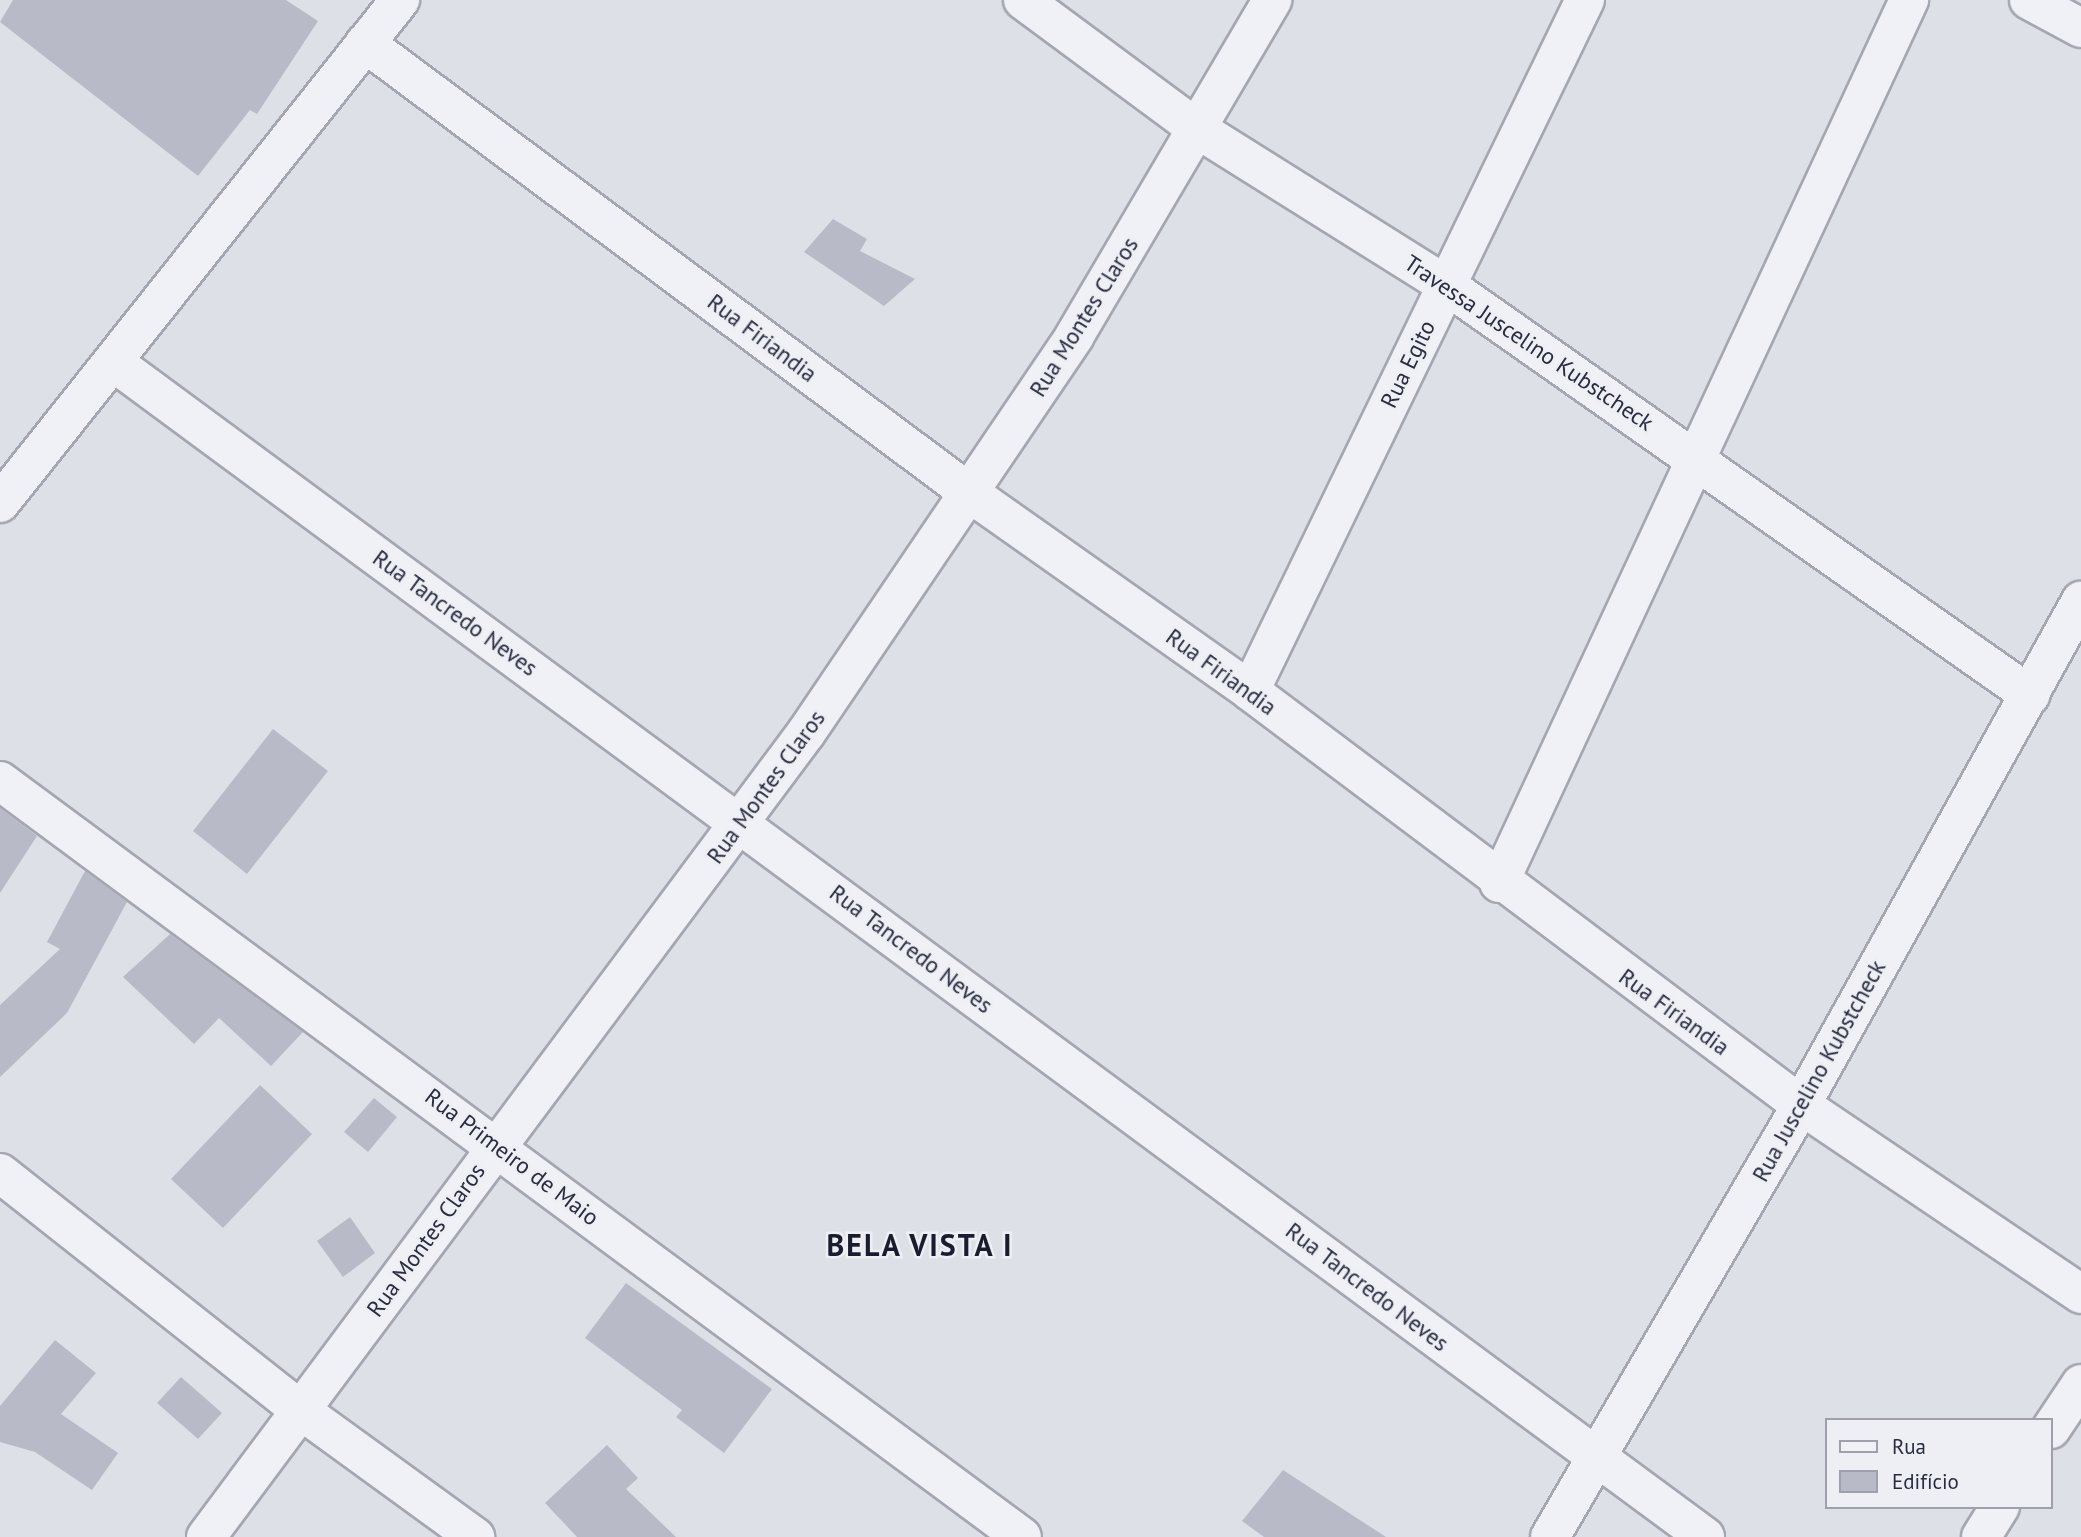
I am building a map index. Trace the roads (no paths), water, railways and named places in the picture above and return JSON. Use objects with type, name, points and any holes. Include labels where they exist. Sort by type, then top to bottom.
[{"type":"street","points":[[0,503],[116,364],[400,0]]},
{"type":"street","name":"Travessa Juscelino Kubstcheck","points":[[1023,0],[1199,130],[1446,285],[1700,460],[2030,695]]},
{"type":"street","name":"Rua Montes Claros","points":[[206,1537],[303,1412],[495,1143],[741,823],[971,494],[1199,130],[1272,0]]},
{"type":"street","name":"Rua Egito","points":[[1250,691],[1585,0]]},
{"type":"street","points":[[1499,883],[1700,460],[1909,0]]},
{"type":"street","points":[[2038,2],[2081,28]]},
{"type":"street","name":"Rua Firiandia","points":[[365,43],[971,494],[1250,691],[1499,883],[1801,1105],[2081,1294]]},
{"type":"street","name":"Rua Tancredo Neves","points":[[116,364],[741,823],[1704,1537]]},
{"type":"street","name":"Rua Juscelino Kubstcheck","points":[[1550,1537],[1801,1105],[2081,601]]},
{"type":"street","name":"Rua Primeiro de Maio","points":[[0,781],[495,1143],[1022,1537]]},
{"type":"street","points":[[0,1173],[303,1412],[475,1537]]},
{"type":"street","points":[[2053,1426],[2081,1384]]},
{"type":"street","points":[[1981,1537],[1999,1509]]},
{"type":"district","name":"BELA VISTA I","points":[[920,1245]]}]
